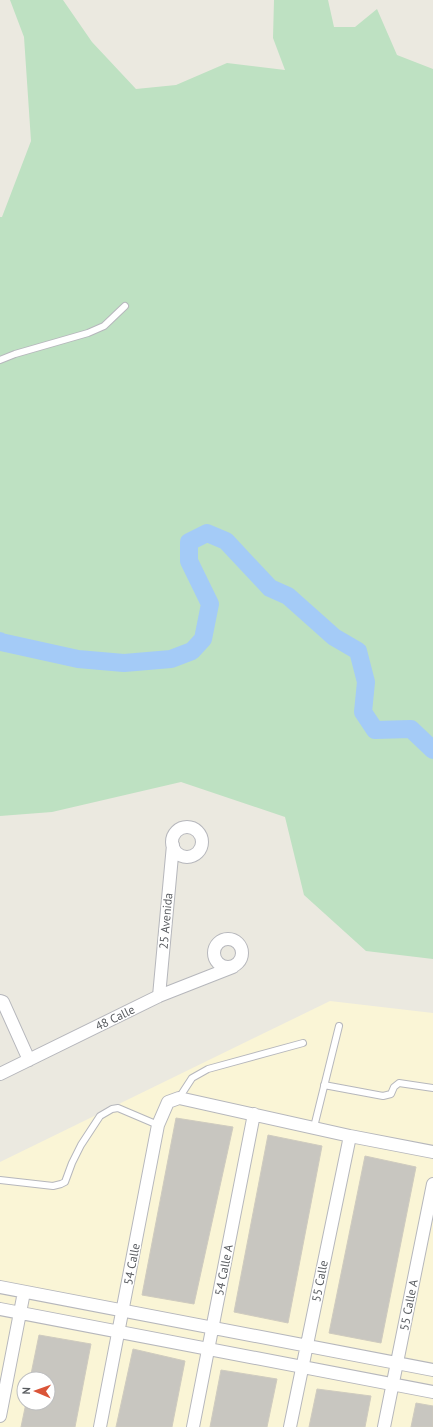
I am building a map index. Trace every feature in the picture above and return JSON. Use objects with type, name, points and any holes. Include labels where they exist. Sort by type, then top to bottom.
[{"type":"street","name":"25 Avenida","points":[[159,996],[173,845]]},
{"type":"street","name":"48 Calle","points":[[0,1074],[159,996],[233,967]]},
{"type":"street","points":[[0,1001],[3,1002],[29,1060]]},
{"type":"street","points":[[174,1100],[254,1114],[350,1136],[433,1152]]},
{"type":"street","name":"54 Calle","points":[[100,1427],[124,1310],[158,1125],[174,1100]]},
{"type":"street","name":"54 Calle A","points":[[193,1427],[254,1114]]},
{"type":"street","name":"55 Calle","points":[[290,1427],[350,1136]]},
{"type":"street","name":"55 Calle A","points":[[384,1427],[433,1184]]},
{"type":"street","points":[[0,1287],[433,1370]]},
{"type":"street","points":[[0,1416],[24,1292]]},
{"type":"street","points":[[0,1309],[433,1392]]},
{"type":"lane","points":[[0,360],[15,354],[88,333],[104,326],[125,306]]},
{"type":"lane","points":[[314,1127],[339,1026]]},
{"type":"lane","points":[[174,1100],[192,1078],[208,1069],[303,1043]]},
{"type":"lane","points":[[324,1085],[382,1096],[391,1094],[394,1087],[399,1083],[433,1088]]},
{"type":"lane","points":[[0,1180],[53,1186],[65,1182],[72,1163],[84,1140],[100,1116],[112,1109],[118,1108],[158,1125]]},
{"type":"shaded area","points":[[330,1001],[433,1013],[433,1427],[0,1427],[0,1162]]},
{"type":"green space","points":[[10,0],[63,0],[92,42],[136,89],[176,85],[227,63],[285,70],[273,38],[274,0],[328,0],[334,27],[355,27],[377,9],[397,55],[433,69],[433,959],[366,951],[304,895],[285,817],[181,782],[52,812],[0,816],[0,217],[2,217],[31,141],[24,37]]},
{"type":"building","points":[[176,1118],[233,1127],[194,1304],[142,1295]]},
{"type":"building","points":[[268,1135],[322,1146],[288,1323],[234,1312]]},
{"type":"building","points":[[365,1156],[416,1167],[381,1343],[329,1333]]},
{"type":"building","points":[[39,1335],[91,1344],[75,1427],[21,1427],[24,1411],[56,1411],[56,1371],[32,1371]]},
{"type":"building","points":[[133,1349],[185,1361],[172,1427],[116,1427]]},
{"type":"building","points":[[221,1370],[277,1379],[267,1427],[210,1427]]},
{"type":"building","points":[[317,1389],[371,1396],[365,1427],[309,1427]]},
{"type":"building","points":[[416,1403],[433,1406],[433,1427],[411,1427]]},
{"type":"waterway","points":[[0,641],[78,659],[124,663],[171,659],[192,651],[203,639],[210,604],[189,561],[189,542],[207,533],[226,541],[270,588],[288,596],[334,637],[358,651],[366,682],[363,712],[375,730],[411,729],[433,750]]}]
